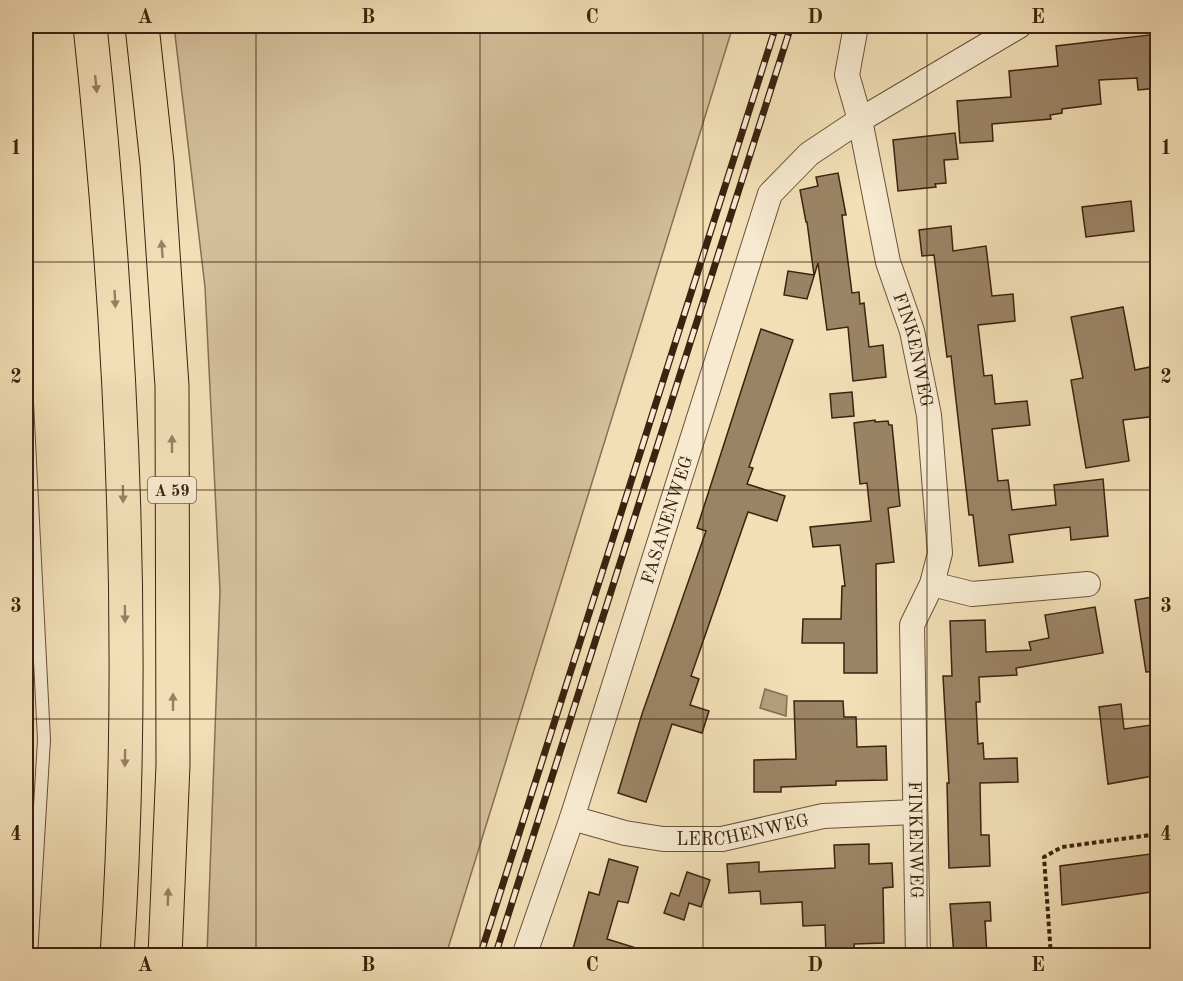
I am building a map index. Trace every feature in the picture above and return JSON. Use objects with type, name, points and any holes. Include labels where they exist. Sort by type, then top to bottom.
[{"type":"highway","name":"A 59","points":[[90,26],[112,253],[123,449],[126,708],[117,956]]},
{"type":"highway","name":"A 59","points":[[142,26],[157,163],[172,386],[173,765],[165,956]]},
{"type":"street","points":[[856,26],[847,75],[860,120]]},
{"type":"street","name":"FASANENWEG","points":[[524,956],[572,818],[770,194],[809,154],[860,120],[1019,26]]},
{"type":"street","name":"FINKENWEG","points":[[860,120],[888,262],[912,331],[929,415],[940,553],[932,584],[912,625],[918,956]]},
{"type":"street","points":[[932,584],[972,594],[1088,584]]},
{"type":"street","name":"LERCHENWEG","points":[[572,818],[625,833],[663,839],[722,839],[823,816],[915,812]]},
{"type":"lane","points":[[26,382],[44,740],[31,956]]},
{"type":"path","points":[[1051,956],[1044,857],[1062,847],[1158,834]]},
{"type":"shaded area","points":[[174,26],[733,26],[446,955],[207,955],[220,591],[205,287]]},
{"type":"shaded area","points":[[765,689],[787,696],[786,716],[760,708]]},
{"type":"building","points":[[1158,34],[1158,88],[1138,90],[1137,78],[1099,80],[1101,104],[1062,109],[1062,113],[1050,115],[1051,119],[992,124],[993,141],[960,143],[957,101],[1011,97],[1009,71],[1058,66],[1056,46]]},
{"type":"building","points":[[955,133],[958,159],[944,160],[946,183],[935,184],[936,187],[898,191],[893,140]]},
{"type":"building","points":[[838,173],[846,215],[842,215],[852,293],[859,292],[860,304],[864,303],[869,347],[883,345],[886,377],[853,381],[848,327],[827,330],[818,263],[807,299],[784,295],[788,271],[814,275],[800,190],[818,186],[816,177]]},
{"type":"building","points":[[1131,201],[1134,231],[1086,237],[1082,207]]},
{"type":"building","points":[[951,226],[953,251],[986,246],[992,296],[1013,294],[1015,321],[978,325],[984,376],[992,375],[995,404],[1027,401],[1030,425],[992,429],[998,481],[1008,480],[1012,510],[1056,505],[1054,485],[1103,479],[1108,536],[1071,540],[1070,527],[1009,535],[1013,562],[979,566],[973,515],[969,515],[951,356],[947,357],[934,255],[922,256],[919,230]]},
{"type":"building","points":[[1123,307],[1135,370],[1150,367],[1152,387],[1158,386],[1158,416],[1123,420],[1129,461],[1086,468],[1071,380],[1083,378],[1071,317]]},
{"type":"building","points":[[761,329],[793,340],[749,467],[753,468],[747,484],[785,496],[777,521],[748,512],[691,676],[699,679],[690,705],[709,711],[702,733],[672,724],[646,802],[618,793],[642,714],[706,531],[697,528]]},
{"type":"building","points":[[852,392],[854,416],[832,418],[830,394]]},
{"type":"building","points":[[875,420],[875,422],[888,421],[889,425],[892,425],[900,506],[888,508],[894,562],[876,564],[877,673],[844,673],[844,643],[802,643],[803,619],[841,619],[842,586],[845,586],[840,545],[813,547],[810,527],[871,521],[867,483],[860,484],[854,423]]},
{"type":"building","points":[[1158,596],[1158,671],[1146,672],[1135,600]]},
{"type":"building","points":[[1095,607],[1103,653],[1016,668],[1017,675],[979,677],[980,702],[976,702],[978,744],[983,743],[984,759],[1017,758],[1018,782],[980,783],[981,835],[989,835],[990,866],[949,868],[947,783],[949,783],[943,676],[952,676],[950,621],[985,620],[986,652],[1031,650],[1029,642],[1049,638],[1045,615]]},
{"type":"building","points":[[794,701],[843,701],[844,717],[856,717],[857,747],[886,746],[887,780],[836,781],[836,785],[781,787],[781,792],[754,792],[754,760],[796,759]]},
{"type":"building","points":[[1121,704],[1124,729],[1158,724],[1158,775],[1108,784],[1099,707]]},
{"type":"building","points":[[869,844],[869,864],[892,863],[893,887],[883,888],[884,943],[854,944],[855,956],[826,956],[825,925],[803,926],[802,902],[761,904],[760,891],[729,893],[727,864],[759,862],[759,872],[835,868],[834,845]]},
{"type":"building","points":[[1158,853],[1158,891],[1062,905],[1060,866]]},
{"type":"building","points":[[609,859],[638,867],[628,903],[618,901],[607,939],[646,951],[646,956],[571,956],[589,892],[599,895]]},
{"type":"building","points":[[687,872],[710,880],[701,907],[689,903],[684,920],[664,913],[671,893],[679,896]]},
{"type":"building","points":[[990,902],[991,921],[985,921],[987,956],[954,956],[950,904]]},
{"type":"railway","points":[[480,956],[776,26]]},
{"type":"railway","points":[[495,956],[791,26]]}]
